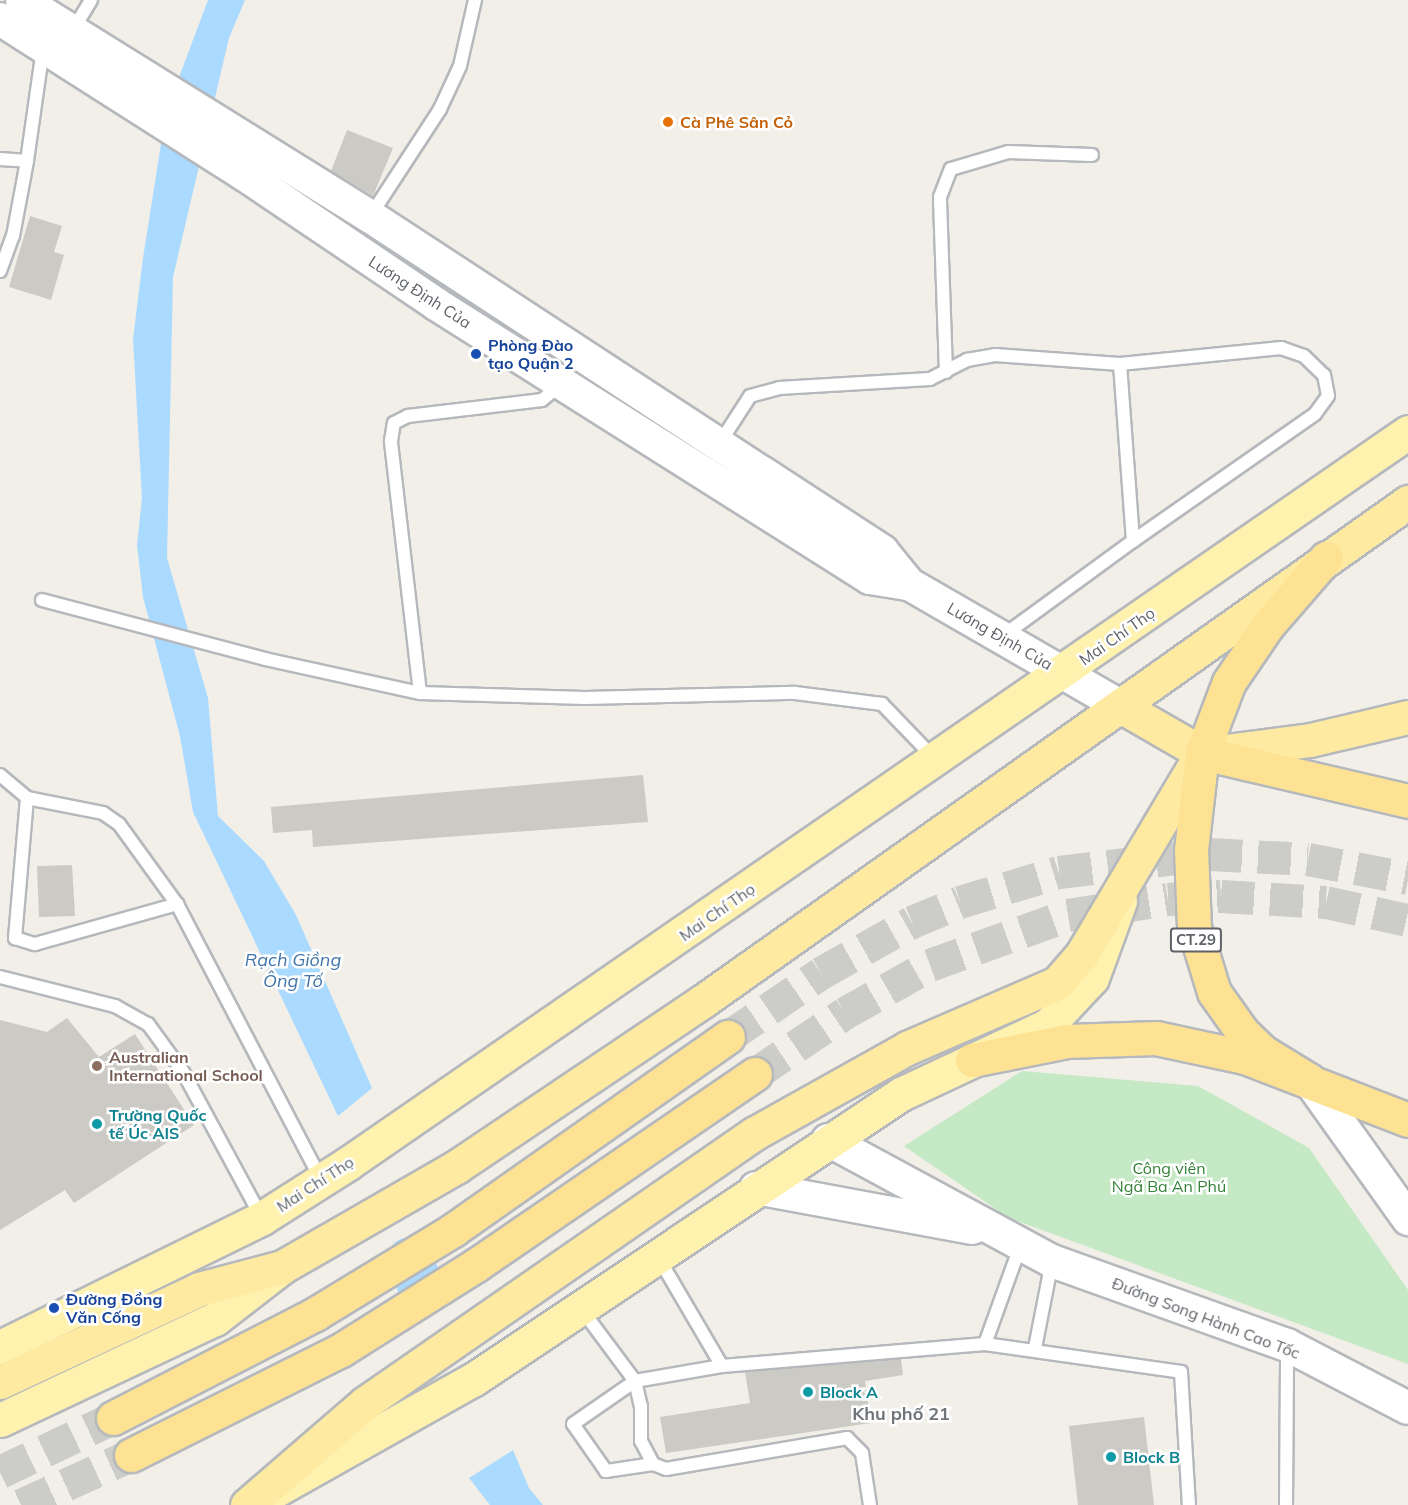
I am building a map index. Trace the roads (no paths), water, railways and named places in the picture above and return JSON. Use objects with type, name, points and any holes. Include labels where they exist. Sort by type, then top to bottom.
[{"type":"highway","points":[[0,1382],[198,1289],[282,1267],[476,1154],[1122,707],[1326,558],[1408,502]]},
{"type":"highway","points":[[248,1505],[365,1403],[755,1133],[907,1048],[1057,983],[1082,954],[1202,753],[1215,712],[1247,652],[1326,558]]},
{"type":"highway","points":[[1122,707],[1202,753],[1408,801]]},
{"type":"highway","points":[[1202,753],[1310,740],[1408,717]]},
{"type":"highway","name":"CT.29","points":[[1202,753],[1193,812],[1191,888],[1205,971],[1243,1033],[1285,1068],[1408,1120]]},
{"type":"highway","points":[[113,1418],[315,1314],[453,1230],[728,1038]]},
{"type":"highway","points":[[972,1060],[1067,1041],[1156,1038],[1200,1044],[1309,1080]]},
{"type":"highway","points":[[131,1455],[341,1350],[476,1265],[756,1074]]},
{"type":"main road","name":"Lương Định Của","points":[[22,0],[73,31],[100,65],[246,175],[436,304],[564,381],[870,578],[909,584]]},
{"type":"main road","name":"Lương Định Của","points":[[0,19],[44,46],[100,65],[260,146],[882,551],[909,584],[1122,707]]},
{"type":"main road","name":"Mai Chí Thọ","points":[[0,1347],[262,1218],[322,1180],[1064,673],[1408,432]]},
{"type":"main road","points":[[248,1505],[474,1379],[656,1253],[901,1094],[1033,1034],[1080,994],[1101,960],[1126,882]]},
{"type":"main road","points":[[1309,1080],[1408,1219]]},
{"type":"main road","name":"Đường Song Hành Cao Tốc","points":[[828,1140],[1052,1261],[1287,1345],[1408,1408]]},
{"type":"main road","name":"Đường Song Hành Cao Tốc","points":[[756,1188],[1012,1239]]},
{"type":"main road","points":[[0,1420],[215,1319],[282,1267]]},
{"type":"lane","points":[[73,31],[91,0]]},
{"type":"lane","points":[[370,217],[448,92],[471,32],[475,0]]},
{"type":"lane","points":[[0,271],[13,236],[44,46]]},
{"type":"lane","points":[[946,372],[940,197],[951,169],[1008,152],[1092,156]]},
{"type":"lane","points":[[0,159],[27,161]]},
{"type":"lane","points":[[718,444],[750,396],[779,388],[930,380],[967,360],[995,355],[1120,364],[1281,348],[1304,356],[1324,375],[1328,396],[1315,414],[1133,541],[1002,638]]},
{"type":"lane","points":[[1120,364],[1133,541]]},
{"type":"lane","points":[[420,693],[391,441],[394,423],[408,416],[542,400],[564,381]]},
{"type":"lane","points":[[42,600],[142,628],[420,693],[585,698],[795,693],[882,704],[936,760]]},
{"type":"lane","points":[[0,775],[27,798],[103,813],[119,824],[177,904],[322,1180]]},
{"type":"lane","points":[[27,798],[15,938],[35,944],[177,904]]},
{"type":"lane","points":[[0,976],[116,1006],[148,1024],[183,1072],[262,1218]]},
{"type":"lane","points":[[985,1344],[1012,1239]]},
{"type":"lane","points":[[656,1253],[722,1366]]},
{"type":"lane","points":[[1035,1348],[1052,1261]]},
{"type":"lane","points":[[580,1307],[635,1381],[641,1406],[641,1441],[653,1464]]},
{"type":"lane","points":[[870,1505],[862,1454],[847,1438],[666,1469],[653,1464],[606,1471],[573,1424],[635,1381],[722,1366],[985,1344],[1035,1348],[1181,1372],[1189,1505]]},
{"type":"lane","points":[[1286,1505],[1287,1345]]},
{"type":"water","name":"Rạch Giồng Ông Tố","points":[[208,0],[245,0],[229,38],[173,277],[167,558],[208,698],[218,816],[264,861],[296,915],[372,1088],[338,1116],[193,812],[180,736],[143,597],[137,545],[142,498],[133,339],[166,112]]},
{"type":"water","points":[[513,1450],[529,1488],[543,1505],[490,1505],[469,1478]]},
{"type":"waterway","points":[[410,1260],[423,1293]]},
{"type":"tunnel","points":[[728,1037],[821,973],[912,922],[960,902],[1059,872],[1209,854],[1308,859],[1408,878]]},
{"type":"tunnel","points":[[755,1074],[845,1013],[930,965],[1068,915],[1168,899],[1221,896],[1326,902],[1408,920]]},
{"type":"tunnel","points":[[0,1472],[113,1418]]},
{"type":"tunnel","points":[[21,1505],[131,1455]]},
{"type":"place","name":"Cà Phê Sân Cỏ","points":[[668,122]]},
{"type":"place","name":"Phòng Đào tạo Quận 2","points":[[476,354]]},
{"type":"place","name":"Australian International School","points":[[97,1066]]},
{"type":"place","name":"Trường Quốc tế Úc AIS","points":[[97,1124]]},
{"type":"place","name":"Đường Đồng Văn Cống","points":[[54,1308]]},
{"type":"place","name":"Block A","points":[[808,1392]]},
{"type":"place","name":"Block B","points":[[1111,1457]]},
{"type":"district","name":"Khu phố 21","points":[[901,1414]]},
{"type":"park label","name":"Công viên Ngã Ba An Phú","points":[[1169,1177]]}]
